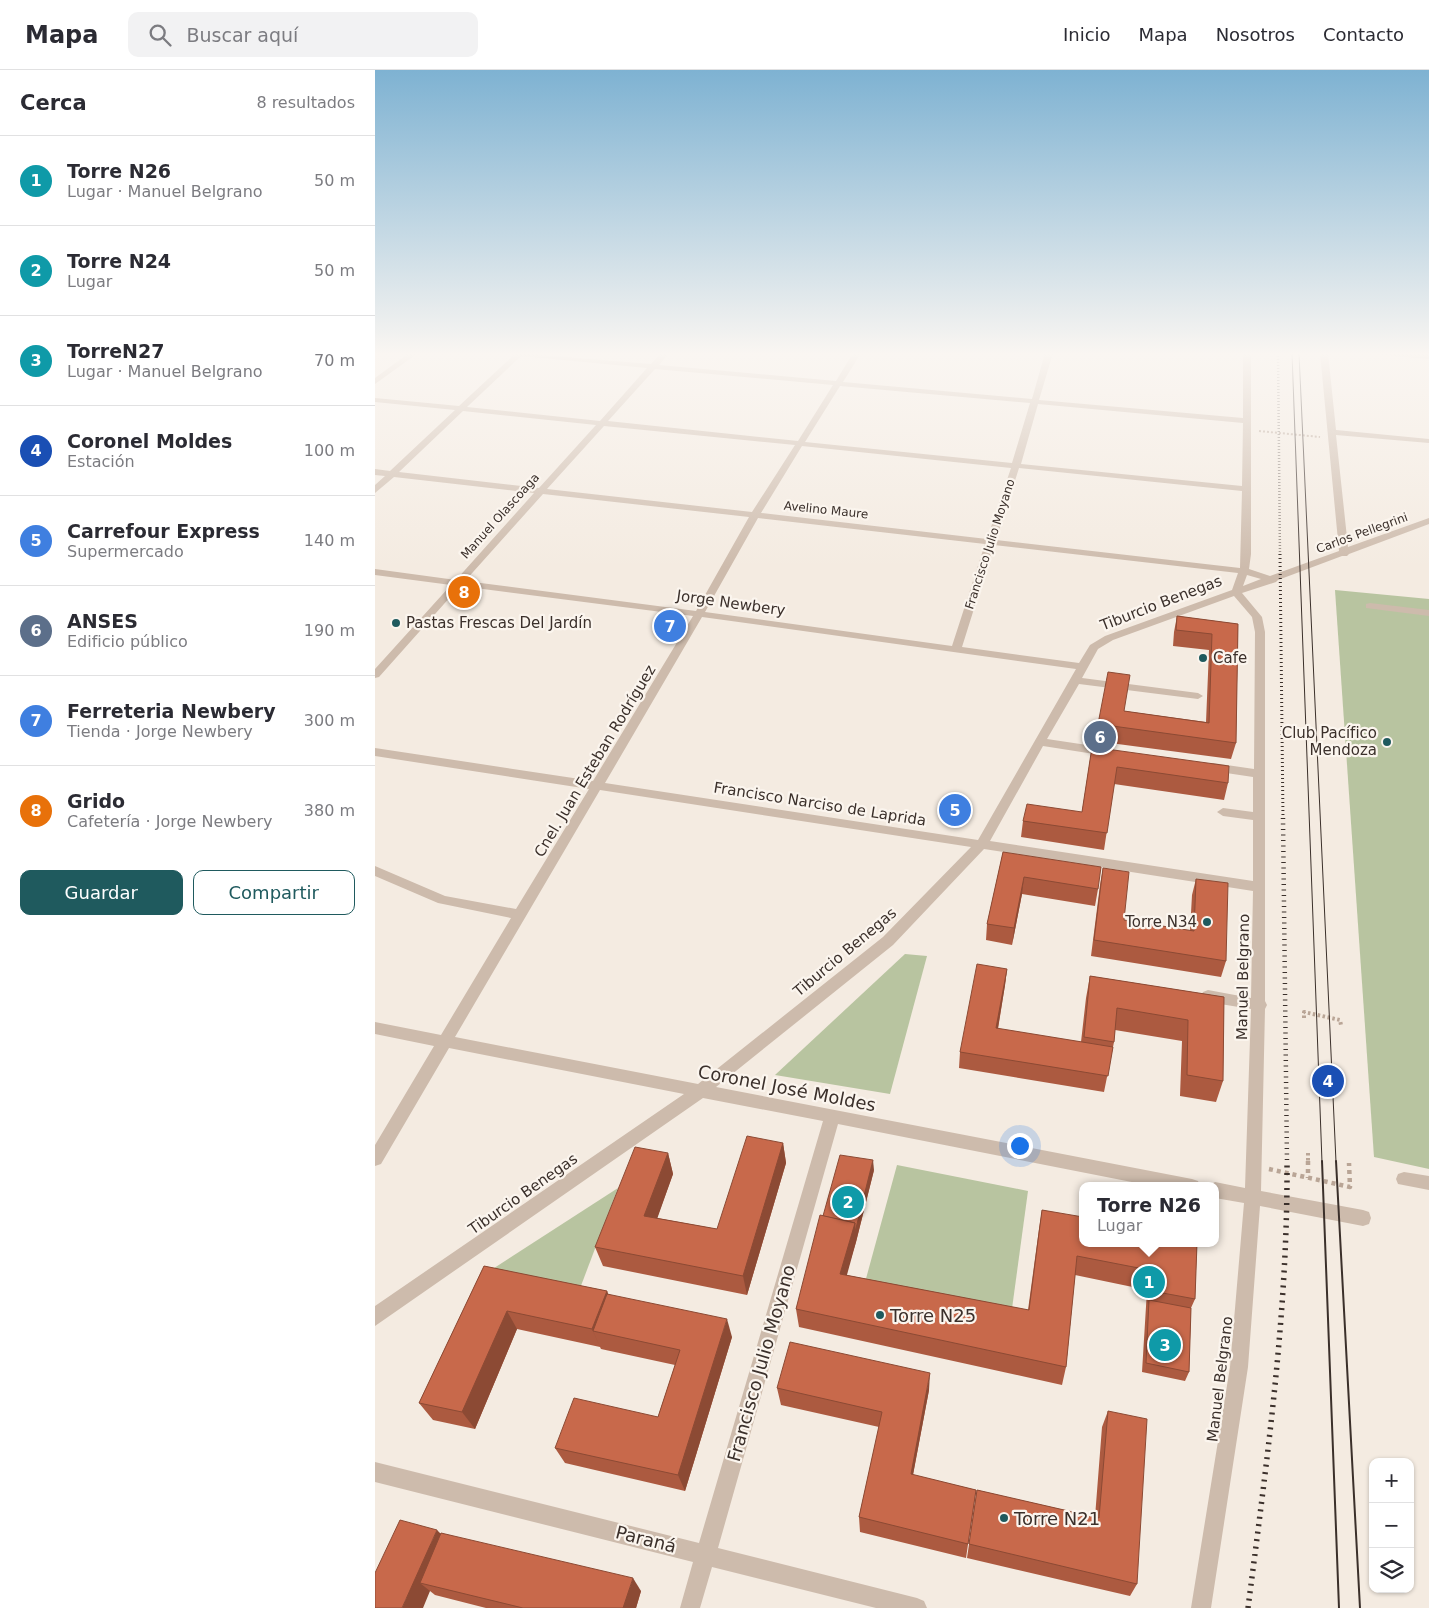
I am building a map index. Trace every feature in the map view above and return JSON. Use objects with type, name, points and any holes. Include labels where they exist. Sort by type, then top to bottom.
[{"type":"street","points":[[375,490],[445,425]]},
{"type":"street","name":"Manuel Olascoaga","points":[[375,675],[539,490],[600,425]]},
{"type":"street","points":[[620,425],[1245,489]]},
{"type":"street","name":"Cnel. Juan Esteban Rodríguez","points":[[375,1159],[597,787],[755,515],[811,425]]},
{"type":"street","name":"Francisco Julio Moyano","points":[[956,649],[1027,425]]},
{"type":"street","points":[[1236,592],[1244,571],[1246,554],[1246,425]]},
{"type":"street","points":[[1331,425],[1344,554]]},
{"type":"street","points":[[1332,435],[1429,441]]},
{"type":"street","name":"Avelino Maure","points":[[375,472],[1244,571],[1273,580]]},
{"type":"street","name":"Carlos Pellegrini","points":[[1304,568],[1429,522]]},
{"type":"street","name":"Tiburcio Benegas","points":[[375,1317],[699,1092],[888,941],[982,844],[1094,647],[1109,638],[1304,568]]},
{"type":"street","name":"Jorge Newbery","points":[[375,572],[1083,667]]},
{"type":"street","name":"Manuel Belgrano","points":[[1201,1608],[1238,1381],[1255,1166],[1260,1005],[1260,624],[1257,617],[1236,592]]},
{"type":"street","points":[[1369,606],[1429,613]]},
{"type":"street","points":[[1075,680],[1198,696]]},
{"type":"street","points":[[1040,742],[1116,753]]},
{"type":"street","name":"Francisco Narciso de Laprida","points":[[375,752],[1261,887]]},
{"type":"street","points":[[1202,766],[1259,774]]},
{"type":"street","points":[[1223,812],[1259,817]]},
{"type":"street","points":[[375,871],[443,900],[520,915]]},
{"type":"street","points":[[1195,994],[1260,1005]]},
{"type":"street","name":"Coronel José Moldes","points":[[375,1028],[832,1118],[1171,1182]]},
{"type":"street","name":"Francisco Julio Moyano","points":[[690,1608],[832,1118]]},
{"type":"street","points":[[1404,1178],[1429,1183]]},
{"type":"street","points":[[1219,1191],[1363,1218]]},
{"type":"street","name":"Paraná","points":[[375,1472],[917,1608]]},
{"type":"path","points":[[1246,425],[1332,435]]},
{"type":"path","points":[[1304,1018],[1303,1012],[1340,1020],[1341,1025]]},
{"type":"path","points":[[1308,1153],[1308,1178]]},
{"type":"path","points":[[1255,1166],[1350,1187],[1349,1163]]},
{"type":"green space","name":"Club Pacífico Mendoza","points":[[1335,590],[1429,599],[1429,1169],[1374,1157]]},
{"type":"green space","points":[[905,954],[927,956],[890,1094],[775,1075]]},
{"type":"green space","points":[[897,1165],[1028,1191],[1011,1316],[864,1286]]},
{"type":"green space","points":[[618,1188],[579,1291],[488,1272]]},
{"type":"building","points":[[1177,616],[1238,624],[1236,743],[1098,724],[1108,672],[1130,675],[1124,711],[1209,723],[1212,634],[1176,630]]},
{"type":"building","points":[[1092,747],[1229,766],[1228,783],[1117,767],[1107,833],[1023,821],[1027,804],[1082,812]]},
{"type":"building","points":[[1003,852],[1101,867],[1098,889],[1024,877],[1014,928],[987,924]]},
{"type":"building","points":[[1103,868],[1129,872],[1124,920],[1194,931],[1196,879],[1228,883],[1226,961],[1094,940]]},
{"type":"building","points":[[977,964],[1007,969],[996,1028],[1113,1047],[1108,1076],[960,1052]]},
{"type":"building","points":[[1090,976],[1224,997],[1223,1081],[1187,1075],[1188,1020],[1117,1008],[1114,1042],[1084,1037]]},
{"type":"building","points":[[747,1136],[783,1143],[743,1276],[595,1247],[635,1147],[668,1153],[644,1216],[717,1229]]},
{"type":"building","points":[[840,1155],[873,1160],[855,1232],[855,1223],[823,1216]]},
{"type":"building","points":[[1042,1210],[1079,1216],[1079,1247],[1197,1247],[1195,1299],[1152,1291],[1154,1271],[1077,1256],[1066,1367],[796,1309],[820,1215],[855,1223],[840,1274],[1029,1310]]},
{"type":"building","points":[[484,1266],[607,1291],[592,1329],[507,1311],[462,1412],[419,1403]]},
{"type":"building","points":[[607,1294],[727,1319],[678,1475],[555,1448],[574,1398],[658,1417],[680,1350],[593,1331]]},
{"type":"building","points":[[1149,1300],[1191,1308],[1189,1372],[1146,1363]]},
{"type":"building","points":[[790,1342],[930,1373],[911,1474],[976,1490],[968,1544],[859,1517],[882,1412],[777,1388]]},
{"type":"building","name":"Torre N21","points":[[1108,1411],[1147,1419],[1137,1584],[969,1544],[977,1490],[1099,1518]]},
{"type":"building","points":[[400,1520],[437,1530],[402,1608],[375,1608],[375,1573]]},
{"type":"building","points":[[441,1533],[633,1578],[623,1608],[523,1608],[420,1583]]},
{"type":"tram line","points":[[1295,425],[1322,1162]]},
{"type":"tram line","points":[[1302,425],[1336,1162]]},
{"type":"tram line","points":[[1322,1161],[1339,1608]]},
{"type":"tram line","points":[[1336,1161],[1360,1608]]},
{"type":"railway","points":[[1279,425],[1280,556]]},
{"type":"railway","points":[[1280,554],[1283,819]]},
{"type":"railway","points":[[1283,818],[1287,1161]]},
{"type":"railway","points":[[1248,1608],[1269,1441],[1280,1329],[1284,1273],[1287,1161]]},
{"type":"place","name":"Grido","points":[[464,592]]},
{"type":"place","name":"Pastas Frescas Del Jardín","points":[[396,623]]},
{"type":"place","name":"Ferreteria Newbery","points":[[670,626]]},
{"type":"place","name":"Cafe","points":[[1203,658]]},
{"type":"place","name":"ANSES","points":[[1100,737]]},
{"type":"place","name":"Club Pacífico Mendoza","points":[[1387,742]]},
{"type":"place","name":"Carrefour Express","points":[[955,810]]},
{"type":"place","name":"Torre N34","points":[[1207,922]]},
{"type":"place","name":"Coronel Moldes","points":[[1328,1081]]},
{"type":"place","name":"Torre N24","points":[[848,1202]]},
{"type":"place","name":"Torre N26","points":[[1149,1282]]},
{"type":"place","name":"Torre N25","points":[[880,1315]]},
{"type":"place","name":"TorreN27","points":[[1165,1345]]},
{"type":"place","name":"Torre N21","points":[[1004,1518]]}]
